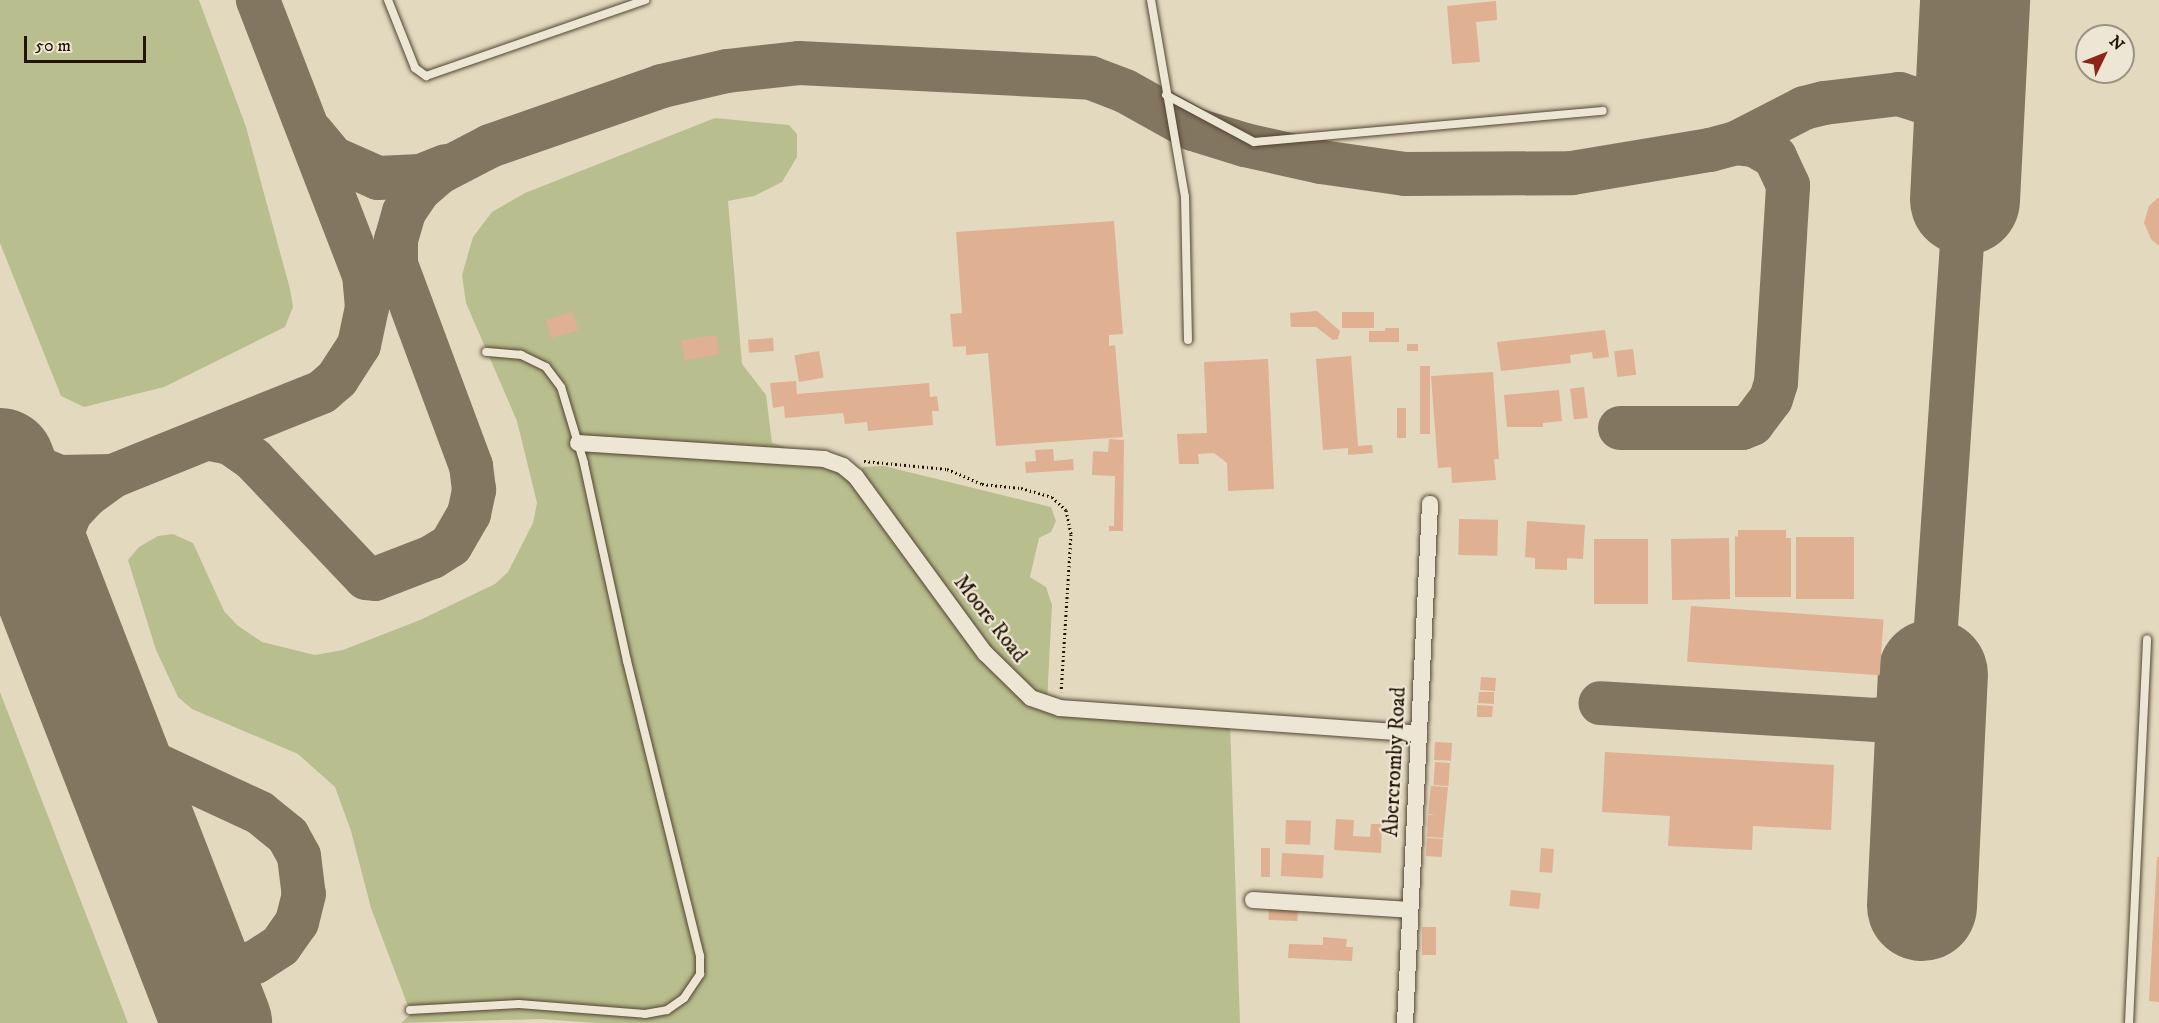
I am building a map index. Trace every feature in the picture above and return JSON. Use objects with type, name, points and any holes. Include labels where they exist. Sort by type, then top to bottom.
[{"type":"street","name":"Moore Road","points":[[578,443],[824,459],[843,466],[856,477],[991,660],[1031,698],[1060,708],[1419,734]]},
{"type":"street","name":"Abercromby Road","points":[[1405,1023],[1430,504]]},
{"type":"street","points":[[1253,900],[1410,910]]},
{"type":"lane","points":[[388,0],[415,68],[426,76],[645,0]]},
{"type":"lane","points":[[1151,0],[1185,197],[1188,340]]},
{"type":"lane","points":[[1167,95],[1254,142],[1603,111]]},
{"type":"lane","points":[[410,1010],[519,1004],[645,1014],[667,1010],[684,998],[700,974],[700,956],[578,443],[561,387],[546,367],[521,356],[486,352]]},
{"type":"lane","points":[[2128,1023],[2146,639]]},
{"type":"path","points":[[857,460],[947,470],[982,484],[1021,488],[1052,497],[1066,510],[1071,534],[1060,708]]},
{"type":"green space","points":[[0,0],[199,0],[246,127],[290,289],[293,307],[285,327],[164,387],[84,407],[61,396],[0,243]]},
{"type":"green space","points":[[715,118],[789,125],[797,134],[797,157],[782,182],[754,196],[728,201],[742,364],[766,395],[772,443],[824,459],[856,477],[863,467],[884,466],[1051,507],[1056,521],[1051,532],[1039,538],[1030,577],[1046,587],[1052,605],[1047,703],[1230,722],[1240,1023],[597,1023],[540,1019],[401,1023],[411,1014],[371,908],[351,831],[335,787],[298,754],[192,709],[178,697],[156,650],[128,560],[139,547],[158,536],[173,534],[193,543],[224,611],[237,625],[262,642],[315,655],[343,650],[420,620],[495,584],[508,572],[533,523],[537,503],[517,421],[466,303],[462,275],[473,237],[492,212],[525,193]]},
{"type":"green space","points":[[0,692],[128,1023],[0,1023]]},
{"type":"building","points":[[1496,1],[1497,20],[1476,22],[1480,62],[1452,64],[1447,6]]},
{"type":"building","points":[[2159,197],[2159,246],[2151,239],[2144,223],[2149,206]]},
{"type":"building","points":[[1114,221],[1123,334],[1109,335],[1109,346],[1115,345],[1123,437],[996,446],[988,353],[966,355],[966,346],[953,347],[950,314],[962,313],[956,232]]},
{"type":"building","points":[[1317,311],[1340,331],[1338,339],[1333,340],[1316,327],[1291,327],[1290,313]]},
{"type":"building","points":[[573,312],[578,330],[551,338],[546,320]]},
{"type":"building","points":[[1342,312],[1374,312],[1374,328],[1342,328]]},
{"type":"building","points":[[1385,328],[1399,328],[1399,342],[1369,342],[1369,331],[1385,331]]},
{"type":"building","points":[[1605,330],[1609,357],[1593,359],[1592,352],[1570,355],[1571,363],[1501,371],[1497,342]]},
{"type":"building","points":[[716,335],[719,355],[685,360],[681,340]]},
{"type":"building","points":[[773,338],[774,351],[749,353],[748,340]]},
{"type":"building","points":[[1407,344],[1418,344],[1418,351],[1407,351]]},
{"type":"building","points":[[1633,349],[1636,375],[1617,377],[1614,351]]},
{"type":"building","points":[[819,351],[824,378],[799,382],[794,355]]},
{"type":"building","points":[[1351,356],[1358,446],[1372,445],[1373,453],[1348,455],[1348,448],[1323,450],[1316,359]]},
{"type":"building","points":[[1268,359],[1274,489],[1228,491],[1227,463],[1214,453],[1198,454],[1199,464],[1179,464],[1177,434],[1207,433],[1204,362]]},
{"type":"building","points":[[1420,366],[1430,366],[1430,434],[1420,434]]},
{"type":"building","points":[[1493,372],[1499,459],[1494,459],[1496,480],[1452,483],[1451,467],[1438,468],[1431,376]]},
{"type":"building","points":[[796,381],[797,394],[929,383],[930,397],[937,396],[939,411],[932,411],[933,425],[868,431],[867,422],[845,424],[843,413],[785,418],[784,406],[773,408],[770,383]]},
{"type":"building","points":[[1584,387],[1588,418],[1574,419],[1570,389]]},
{"type":"building","points":[[1559,390],[1562,421],[1543,423],[1543,427],[1507,427],[1504,395]]},
{"type":"building","points":[[1397,408],[1406,408],[1406,438],[1397,438]]},
{"type":"building","points":[[1109,439],[1124,440],[1123,531],[1109,531],[1109,526],[1114,526],[1115,476],[1092,475],[1093,451],[1108,452]]},
{"type":"building","points":[[1053,449],[1054,461],[1073,459],[1074,470],[1026,473],[1025,462],[1036,461],[1035,450]]},
{"type":"building","points":[[1459,519],[1498,520],[1497,556],[1458,555]]},
{"type":"building","points":[[1527,521],[1585,525],[1583,559],[1567,558],[1567,570],[1535,569],[1535,558],[1525,557]]},
{"type":"building","points":[[1738,530],[1786,530],[1786,538],[1791,538],[1791,597],[1735,597],[1735,536],[1738,537]]},
{"type":"building","points":[[1796,537],[1854,537],[1854,599],[1796,599]]},
{"type":"building","points":[[1729,538],[1730,599],[1672,600],[1671,539]]},
{"type":"building","points":[[1594,539],[1648,539],[1648,604],[1594,604]]},
{"type":"building","points":[[1691,606],[1884,619],[1880,675],[1687,662]]},
{"type":"building","points":[[1481,677],[1496,678],[1495,691],[1480,690]]},
{"type":"building","points":[[1479,692],[1494,692],[1494,704],[1478,703]]},
{"type":"building","points":[[1477,705],[1493,706],[1492,717],[1477,717]]},
{"type":"building","points":[[1435,742],[1452,743],[1451,761],[1434,760]]},
{"type":"building","points":[[1605,752],[1834,765],[1831,830],[1753,826],[1752,850],[1668,846],[1670,816],[1602,812]]},
{"type":"building","points":[[1435,762],[1450,763],[1448,786],[1433,785]]},
{"type":"building","points":[[1431,786],[1448,787],[1443,838],[1427,837],[1428,815],[1436,815],[1428,814]]},
{"type":"building","points":[[1336,819],[1354,820],[1353,836],[1370,837],[1371,824],[1382,824],[1381,853],[1334,850]]},
{"type":"building","points":[[1286,820],[1311,821],[1310,845],[1285,844]]},
{"type":"building","points":[[1427,838],[1443,839],[1442,857],[1426,856]]},
{"type":"building","points":[[1261,848],[1270,848],[1270,877],[1261,877]]},
{"type":"building","points":[[1541,848],[1554,849],[1552,873],[1539,872]]},
{"type":"building","points":[[1282,853],[1324,855],[1323,878],[1281,876]]},
{"type":"building","points":[[2157,857],[2159,857],[2159,1002],[2149,1001]]},
{"type":"building","points":[[1511,890],[1541,893],[1539,909],[1509,906]]},
{"type":"building","points":[[1269,907],[1298,908],[1298,921],[1269,920]]},
{"type":"building","points":[[1422,927],[1436,927],[1436,955],[1422,955]]},
{"type":"building","points":[[1323,937],[1347,939],[1346,947],[1353,947],[1352,961],[1288,958],[1289,944],[1323,945]]},
{"type":"taxiway","points":[[60,621],[53,589],[55,551],[70,513],[87,495],[113,476],[322,392],[337,379],[359,345],[367,308],[364,275],[258,0]]},
{"type":"taxiway","points":[[210,439],[230,443],[253,459],[366,578],[375,579],[432,557],[451,545],[469,514],[474,490],[471,466],[396,264],[396,240],[404,212],[419,190],[440,172],[490,146],[662,86],[727,71],[799,63],[1091,78],[1125,91],[1193,129],[1245,145],[1321,162],[1405,174],[1572,173],[1710,150],[1736,143],[1804,108],[1824,103],[1899,94],[1930,104],[1945,116],[1961,147],[1965,200],[1933,674],[1926,693],[1900,716],[1876,720],[1601,703]]},
{"type":"taxiway","points":[[312,133],[333,158],[378,178],[421,176],[446,166]]},
{"type":"taxiway","points":[[1620,428],[1742,428],[1752,424],[1771,399],[1776,383],[1788,185],[1775,157],[1754,145],[1736,143]]},
{"type":"taxiway","points":[[0,441],[24,462],[59,477],[113,476]]},
{"type":"taxiway","points":[[101,727],[131,753],[260,813],[288,836],[299,856],[304,894],[297,922],[280,946],[255,962],[226,969],[194,964],[164,945],[144,917],[140,901],[130,802]]},
{"type":"runway","points":[[1965,200],[1975,0]]},
{"type":"runway","points":[[0,463],[217,1023]]},
{"type":"runway","points":[[1922,906],[1933,674]]}]
